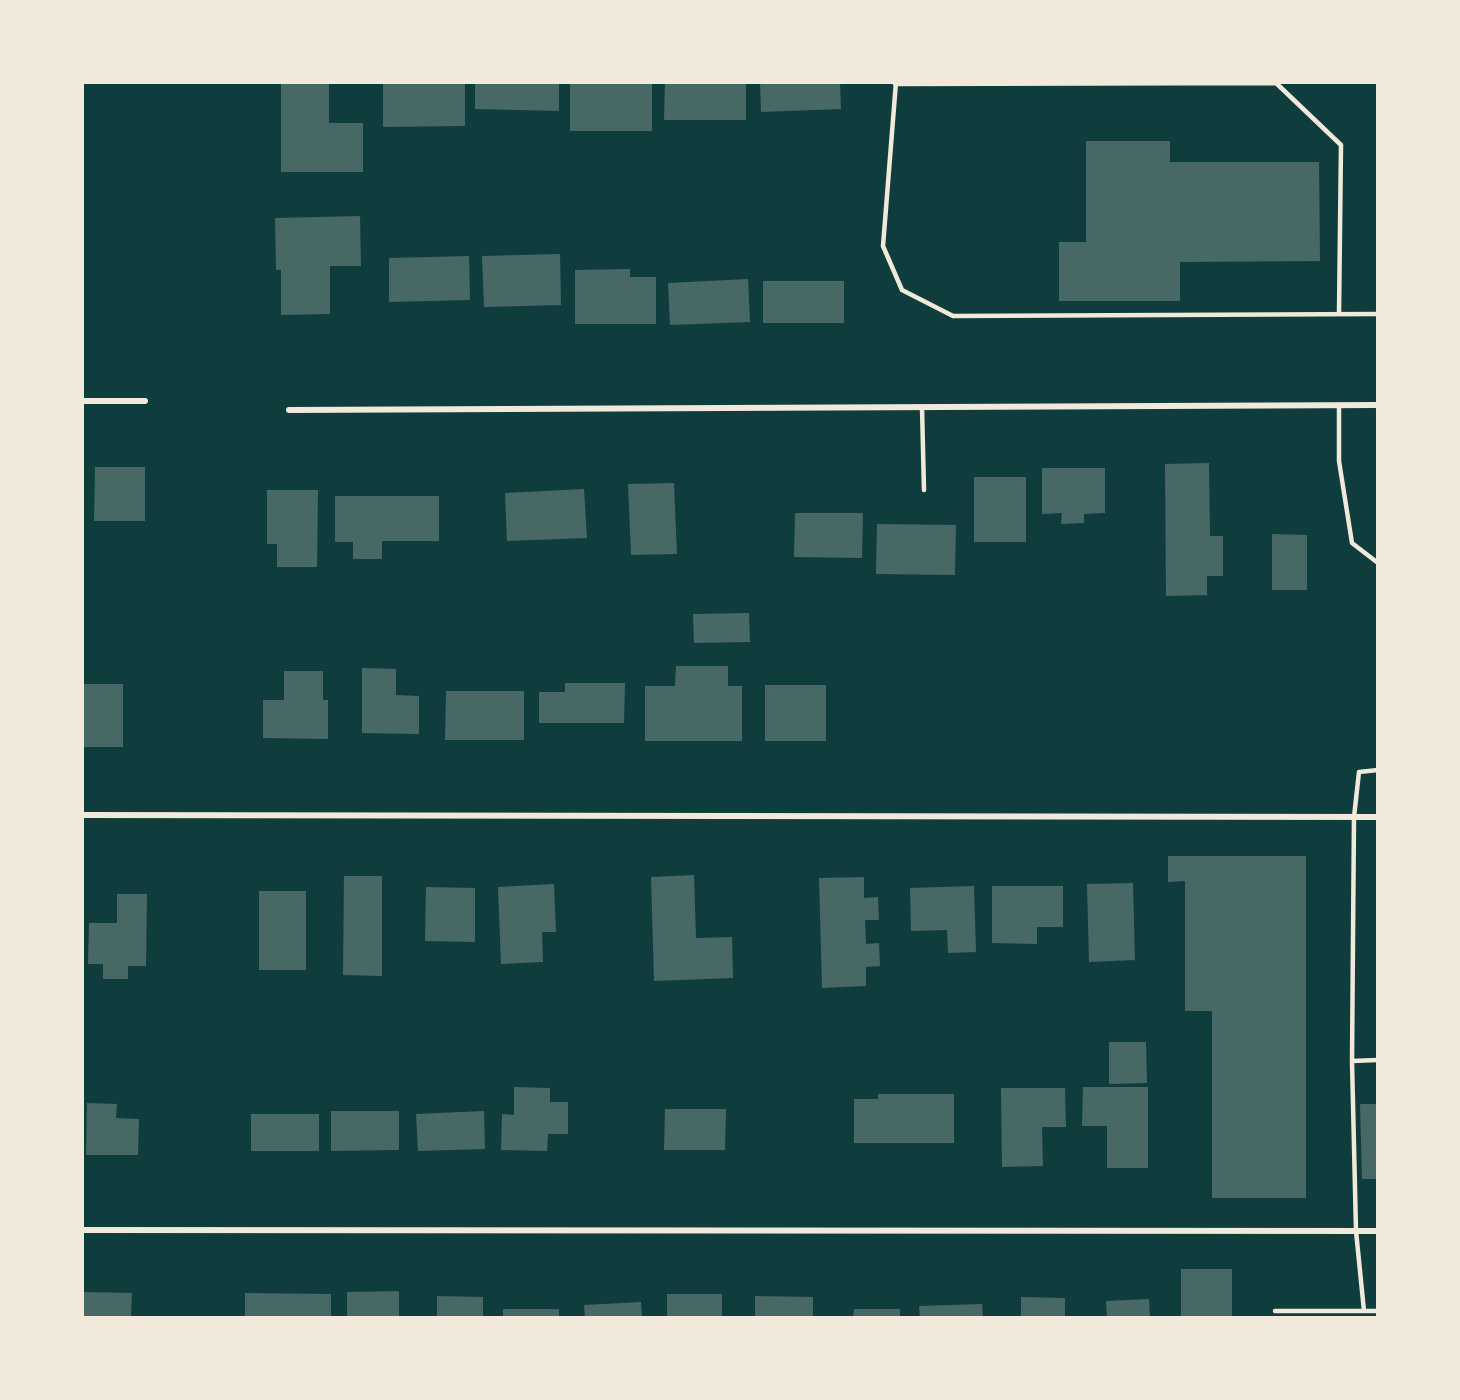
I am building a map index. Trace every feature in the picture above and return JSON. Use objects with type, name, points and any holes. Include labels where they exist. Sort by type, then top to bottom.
[{"type":"street","points":[[82,401],[145,401]]},
{"type":"street","points":[[289,410],[1377,405]]},
{"type":"street","points":[[82,815],[1377,817]]},
{"type":"street","points":[[82,1230],[1377,1231]]},
{"type":"lane","points":[[1339,314],[1341,145],[1276,83],[896,83],[883,246],[902,290],[953,316],[1377,314]]},
{"type":"lane","points":[[1339,405],[1339,461],[1352,543],[1377,563]]},
{"type":"lane","points":[[922,407],[924,490]]},
{"type":"lane","points":[[1364,1311],[1356,1231],[1352,1061],[1354,817],[1359,772],[1377,770]]},
{"type":"lane","points":[[1352,1061],[1377,1060]]},
{"type":"lane","points":[[1275,1311],[1377,1311]]},
{"type":"building","points":[[281,82],[329,82],[329,123],[363,123],[363,172],[281,172]]},
{"type":"building","points":[[465,82],[465,126],[383,127],[383,84]]},
{"type":"building","points":[[475,82],[559,82],[559,111],[475,109]]},
{"type":"building","points":[[570,82],[652,82],[652,131],[570,131]]},
{"type":"building","points":[[665,82],[746,82],[746,120],[664,120]]},
{"type":"building","points":[[760,82],[840,82],[841,109],[761,112]]},
{"type":"building","points":[[1086,141],[1170,141],[1170,162],[1319,162],[1320,261],[1180,262],[1180,301],[1059,301],[1059,242],[1086,242]]},
{"type":"building","points":[[360,216],[361,266],[330,266],[330,314],[281,315],[281,270],[276,270],[275,218]]},
{"type":"building","points":[[560,254],[561,305],[484,307],[482,256]]},
{"type":"building","points":[[469,256],[470,300],[389,302],[389,258]]},
{"type":"building","points":[[630,269],[630,277],[656,277],[656,324],[575,324],[575,270]]},
{"type":"building","points":[[748,279],[750,322],[670,325],[668,283]]},
{"type":"building","points":[[763,281],[844,281],[844,323],[763,323]]},
{"type":"building","points":[[1209,463],[1210,536],[1223,536],[1223,576],[1207,576],[1207,595],[1166,596],[1165,464]]},
{"type":"building","points":[[95,467],[145,467],[145,521],[94,521]]},
{"type":"building","points":[[1042,468],[1105,468],[1105,513],[1084,514],[1084,523],[1061,524],[1062,513],[1042,514]]},
{"type":"building","points":[[974,477],[1026,477],[1026,542],[974,542]]},
{"type":"building","points":[[674,483],[677,554],[631,555],[628,484]]},
{"type":"building","points":[[584,489],[587,538],[507,541],[505,493]]},
{"type":"building","points":[[267,490],[318,490],[317,567],[277,567],[277,544],[267,544]]},
{"type":"building","points":[[335,496],[439,496],[439,541],[382,541],[382,559],[353,559],[353,542],[335,542]]},
{"type":"building","points":[[795,513],[863,513],[862,558],[794,557]]},
{"type":"building","points":[[877,524],[956,525],[955,575],[876,574]]},
{"type":"building","points":[[1272,534],[1307,535],[1307,590],[1272,590]]},
{"type":"building","points":[[749,613],[750,642],[694,643],[693,614]]},
{"type":"building","points":[[676,666],[728,666],[728,686],[742,686],[742,741],[645,741],[645,686],[675,686]]},
{"type":"building","points":[[362,668],[396,669],[396,695],[419,696],[419,734],[362,733]]},
{"type":"building","points":[[284,671],[323,671],[323,700],[328,700],[328,739],[263,738],[263,700],[284,700]]},
{"type":"building","points":[[565,683],[625,683],[624,723],[539,723],[539,692],[565,692]]},
{"type":"building","points":[[82,684],[123,684],[123,747],[82,747]]},
{"type":"building","points":[[765,685],[826,685],[826,741],[765,741]]},
{"type":"building","points":[[446,691],[524,691],[524,740],[445,740]]},
{"type":"building","points":[[1168,856],[1306,856],[1306,1198],[1212,1198],[1212,1011],[1185,1011],[1185,881],[1168,882]]},
{"type":"building","points":[[694,875],[696,938],[732,937],[733,978],[654,981],[651,877]]},
{"type":"building","points":[[344,876],[382,876],[382,976],[343,975]]},
{"type":"building","points":[[864,877],[864,898],[878,897],[879,920],[865,920],[866,944],[879,943],[880,966],[866,967],[866,986],[822,988],[819,878]]},
{"type":"building","points":[[1133,883],[1135,960],[1089,962],[1087,884]]},
{"type":"building","points":[[554,884],[556,932],[542,932],[543,962],[501,964],[498,887]]},
{"type":"building","points":[[974,886],[976,952],[948,953],[947,930],[911,931],[910,888]]},
{"type":"building","points":[[992,886],[1063,886],[1063,927],[1037,927],[1037,944],[992,943]]},
{"type":"building","points":[[426,887],[475,888],[475,942],[425,941]]},
{"type":"building","points":[[259,891],[306,891],[306,970],[259,970]]},
{"type":"building","points":[[117,894],[147,894],[146,966],[128,966],[128,979],[103,979],[103,964],[88,964],[89,923],[117,923]]},
{"type":"building","points":[[1109,1042],[1146,1042],[1147,1083],[1109,1084]]},
{"type":"building","points":[[514,1087],[550,1088],[550,1102],[568,1102],[568,1134],[548,1134],[547,1151],[501,1150],[502,1114],[514,1115]]},
{"type":"building","points":[[1083,1087],[1148,1087],[1148,1168],[1107,1168],[1107,1126],[1082,1126]]},
{"type":"building","points":[[1001,1088],[1065,1088],[1066,1127],[1042,1127],[1043,1166],[1002,1167]]},
{"type":"building","points":[[878,1094],[954,1094],[954,1143],[854,1143],[854,1099],[878,1099]]},
{"type":"building","points":[[87,1103],[117,1104],[116,1118],[139,1119],[138,1155],[86,1155]]},
{"type":"building","points":[[1360,1104],[1378,1104],[1378,1179],[1362,1179]]},
{"type":"building","points":[[665,1109],[726,1109],[725,1150],[664,1150]]},
{"type":"building","points":[[331,1111],[399,1111],[399,1150],[331,1151]]},
{"type":"building","points":[[484,1111],[485,1149],[418,1151],[416,1114]]},
{"type":"building","points":[[251,1114],[319,1114],[319,1151],[251,1151]]},
{"type":"building","points":[[1181,1269],[1232,1269],[1232,1318],[1181,1318]]},
{"type":"building","points":[[399,1291],[399,1318],[347,1318],[347,1292]]},
{"type":"building","points":[[82,1292],[132,1293],[131,1318],[82,1318]]},
{"type":"building","points":[[245,1293],[331,1294],[331,1318],[245,1318]]},
{"type":"building","points":[[667,1294],[722,1294],[722,1318],[667,1318]]},
{"type":"building","points":[[437,1296],[483,1297],[483,1318],[437,1318]]},
{"type":"building","points":[[755,1296],[813,1297],[813,1318],[755,1318]]},
{"type":"building","points":[[1021,1297],[1065,1298],[1065,1318],[1021,1318]]},
{"type":"building","points":[[1149,1299],[1150,1318],[1107,1318],[1106,1301]]},
{"type":"building","points":[[641,1302],[642,1318],[585,1318],[584,1305]]},
{"type":"building","points":[[982,1304],[983,1318],[920,1318],[919,1306]]},
{"type":"building","points":[[503,1309],[559,1309],[559,1318],[503,1318]]},
{"type":"building","points":[[854,1309],[900,1309],[900,1318],[853,1318]]}]
